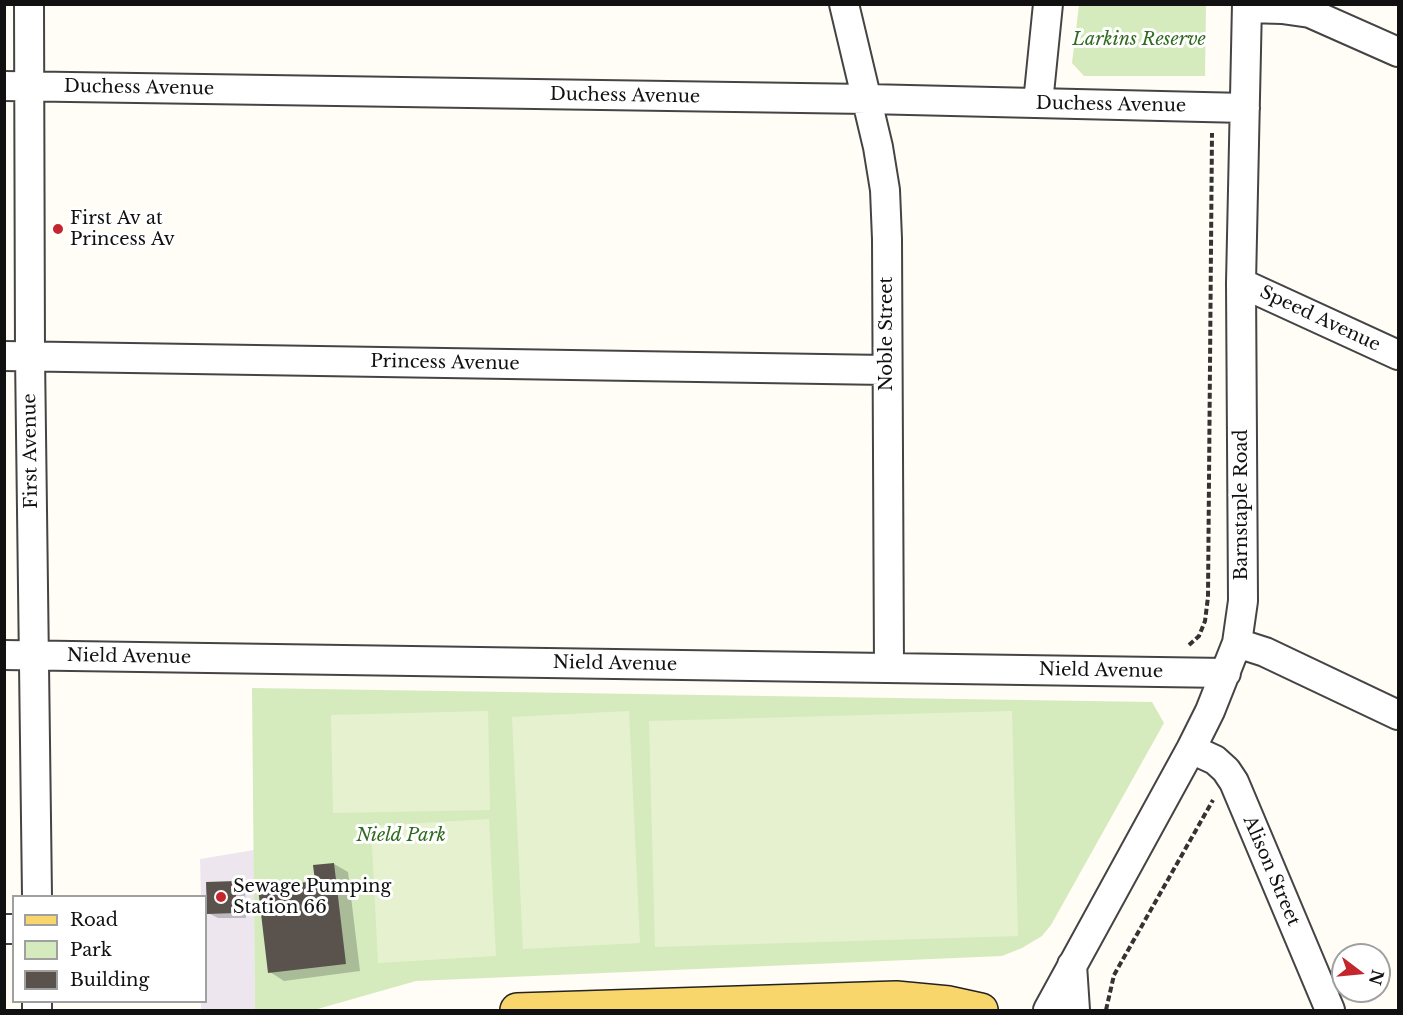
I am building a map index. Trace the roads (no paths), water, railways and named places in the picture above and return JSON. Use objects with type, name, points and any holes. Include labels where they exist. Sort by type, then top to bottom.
[{"type":"main road","points":[[517,1011],[896,998],[949,1003],[981,1011]]},
{"type":"street","name":"First Avenue","points":[[29,4],[17,86],[17,356],[34,655],[37,895]]},
{"type":"street","name":"Noble Street","points":[[844,4],[878,147],[885,190],[889,668]]},
{"type":"street","points":[[1038,103],[1048,4]]},
{"type":"street","points":[[1247,6],[1310,12],[1398,52]]},
{"type":"street","name":"Barnstaple Road","points":[[1048,1011],[1191,749],[1226,673],[1237,643],[1243,601],[1241,283],[1247,6]]},
{"type":"street","name":"Duchess Avenue","points":[[17,86],[867,99],[1245,108]]},
{"type":"street","name":"Speed Avenue","points":[[1241,283],[1398,355]]},
{"type":"street","name":"Princess Avenue","points":[[17,356],[886,370]]},
{"type":"street","points":[[1237,643],[1265,652],[1398,715]]},
{"type":"street","name":"Nield Avenue","points":[[4,655],[1226,673]]},
{"type":"street","name":"Alison Street","points":[[1191,749],[1215,760],[1234,782],[1330,1011]]},
{"type":"street","points":[[1072,964],[1075,1011]]},
{"type":"place","name":"First Av at Princess Av","points":[[58,229]]},
{"type":"place","name":"Sewage Pumping Station 66","points":[[221,897]]},
{"type":"park label","name":"Larkins Reserve","points":[[1139,40]]},
{"type":"park label","name":"Nield Park","points":[[401,836]]}]
